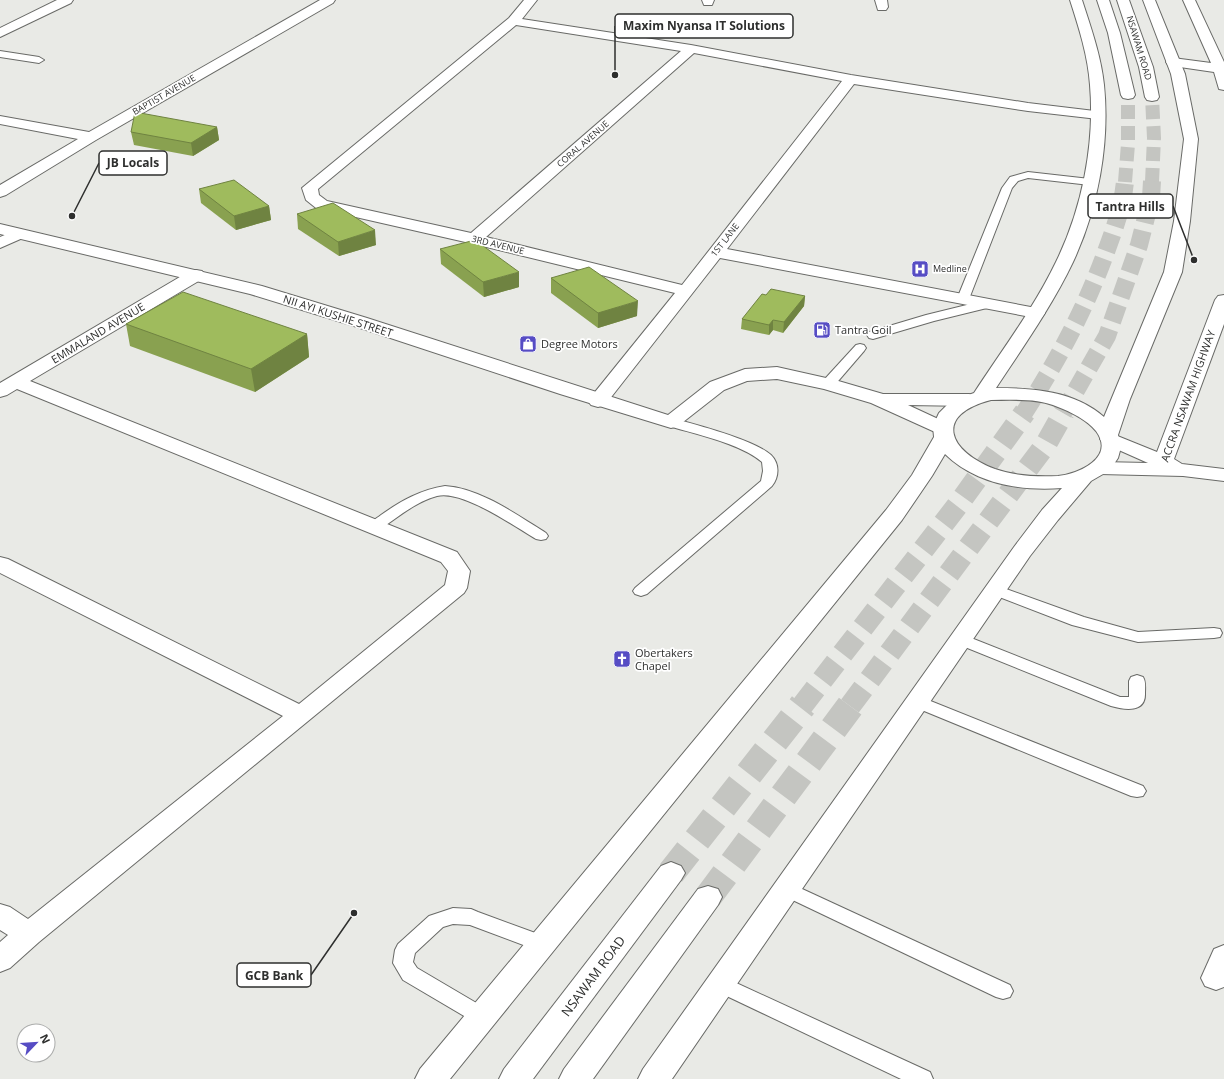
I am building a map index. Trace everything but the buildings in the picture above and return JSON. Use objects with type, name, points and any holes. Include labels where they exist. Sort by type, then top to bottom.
[{"type":"main road","points":[[0,34],[67,0]]},
{"type":"main road","name":"BAPTIST AVENUE","points":[[0,192],[91,137],[329,0]]},
{"type":"main road","points":[[513,21],[531,0]]},
{"type":"main road","points":[[975,398],[1036,314],[1068,255],[1089,193],[1097,137],[1098,97],[1094,65],[1086,30],[1076,0]]},
{"type":"main road","name":"NSAWAM ROAD","points":[[1103,0],[1116,39],[1128,95]]},
{"type":"main road","name":"NSAWAM ROAD","points":[[1123,0],[1146,67],[1152,97]]},
{"type":"main road","points":[[1109,437],[1120,399],[1173,272],[1182,221],[1191,139],[1178,74],[1149,0]]},
{"type":"main road","points":[[1189,0],[1222,68],[1224,86]]},
{"type":"main road","points":[[513,21],[691,49],[851,79],[1028,107],[1098,115]]},
{"type":"main road","name":"3RD AVENUE","points":[[513,21],[310,188],[312,197],[322,204],[474,239],[686,291]]},
{"type":"main road","name":"CORAL AVENUE","points":[[474,239],[691,49]]},
{"type":"main road","points":[[1174,62],[1222,68]]},
{"type":"main road","name":"1ST LANE","points":[[598,400],[686,291],[851,79]]},
{"type":"main road","points":[[0,120],[91,137]]},
{"type":"main road","name":"NII AYI KUSHIE STREET","points":[[0,229],[256,290],[671,422]]},
{"type":"main road","points":[[0,243],[19,234]]},
{"type":"main road","points":[[716,252],[1036,314]]},
{"type":"main road","name":"EMMALAND AVENUE","points":[[8,386],[196,275]]},
{"type":"main road","name":"ACCRA NSAWAM HIGHWAY","points":[[1162,466],[1224,300]]},
{"type":"main road","points":[[671,422],[717,386],[745,375],[777,373],[828,384],[878,399],[943,433],[948,446],[964,460],[986,472],[1014,480],[1043,483],[1070,480],[1092,472],[1162,466],[1224,475]]},
{"type":"main road","points":[[0,960],[29,934],[456,588],[459,571],[449,557],[8,386]]},
{"type":"main road","points":[[432,1079],[894,515],[922,476],[943,433],[946,417],[955,407],[975,398],[991,394],[1022,394],[1055,399],[1083,411],[1103,427],[1109,437],[1112,450],[1108,459],[1092,472],[1050,515],[995,590],[654,1079]]},
{"type":"main road","points":[[878,399],[975,398]]},
{"type":"main road","points":[[1109,437],[1162,466]]},
{"type":"main road","points":[[0,564],[301,715]]},
{"type":"main road","name":"NSAWAM ROAD","points":[[515,1079],[671,873]]},
{"type":"main road","points":[[575,1079],[708,897]]},
{"type":"main road","points":[[0,915],[29,934]]},
{"type":"lane","points":[[0,54],[39,60]]},
{"type":"lane","points":[[963,300],[1007,188],[1014,178],[1028,174],[1090,182]]},
{"type":"lane","points":[[873,335],[930,318],[987,304]]},
{"type":"lane","points":[[828,384],[860,348]]},
{"type":"lane","points":[[641,591],[767,483],[772,471],[768,460],[755,450],[671,422]]},
{"type":"lane","points":[[374,527],[419,498],[446,489],[461,492],[542,536]]},
{"type":"lane","points":[[995,590],[1078,621],[1138,637],[1214,633]]},
{"type":"lane","points":[[961,639],[1117,702],[1129,704],[1137,700],[1137,681]]},
{"type":"lane","points":[[918,702],[1137,791]]},
{"type":"lane","points":[[787,889],[1003,991]]},
{"type":"lane","points":[[483,1017],[410,974],[403,963],[405,950],[436,921],[453,916],[471,917],[542,944]]},
{"type":"lane","points":[[720,984],[922,1079]]},
{"type":"tunnel","points":[[1125,182],[1128,144],[1128,95]]},
{"type":"tunnel","points":[[1152,97],[1154,138],[1152,182]]},
{"type":"tunnel","points":[[1024,413],[1060,353],[1090,292],[1116,224],[1121,207],[1125,181]]},
{"type":"tunnel","points":[[1063,413],[1107,336],[1139,245],[1151,198],[1152,181]]},
{"type":"tunnel","points":[[802,706],[957,506],[1025,412]]},
{"type":"tunnel","points":[[850,706],[1046,444],[1064,412]]},
{"type":"tunnel","points":[[671,873],[803,705]]},
{"type":"tunnel","points":[[708,897],[851,705]]},
{"type":"place","name":"Maxim Nyansa IT Solutions","points":[[615,75]]},
{"type":"place","name":"JB Locals","points":[[72,216]]},
{"type":"place","name":"Tantra Hills","points":[[1194,260]]},
{"type":"place","name":"Medline","points":[[920,269]]},
{"type":"place","name":"Tantra Goil","points":[[822,330]]},
{"type":"place","name":"Degree Motors","points":[[528,344]]},
{"type":"place","name":"Obertakers Chapel","points":[[622,659]]},
{"type":"place","name":"GCB Bank","points":[[354,913]]}]
